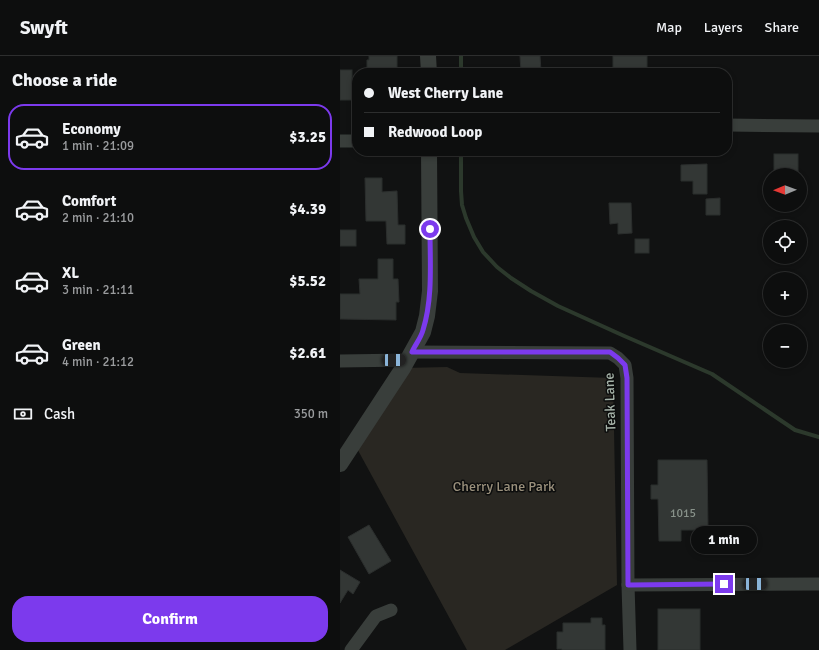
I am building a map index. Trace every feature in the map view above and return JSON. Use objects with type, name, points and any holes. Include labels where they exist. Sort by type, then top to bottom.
[{"type":"street","points":[[428,56],[428,68]]},
{"type":"street","points":[[732,125],[819,126]]},
{"type":"street","points":[[340,141],[352,141]]},
{"type":"street","points":[[340,464],[403,368],[423,332],[427,316],[430,291],[429,156]]},
{"type":"street","name":"Teak Lane","points":[[340,361],[409,356],[610,352],[618,358],[625,365],[627,378],[628,585],[630,650]]},
{"type":"street","points":[[628,585],[819,584]]},
{"type":"street","points":[[351,650],[376,616],[391,610]]},
{"type":"green space","name":"Cherry Lane Park","points":[[447,367],[460,373],[613,378],[617,585],[505,650],[467,650],[354,443],[403,368]]},
{"type":"building","points":[[369,56],[397,56],[397,68],[367,68],[367,60],[369,60]]},
{"type":"building","points":[[520,56],[540,56],[541,68],[521,68]]},
{"type":"building","points":[[613,56],[647,56],[647,68],[613,68]]},
{"type":"building","points":[[340,70],[352,70],[352,100],[340,100]]},
{"type":"building","points":[[774,154],[798,154],[798,168],[774,168]]},
{"type":"building","points":[[707,164],[707,194],[693,194],[693,181],[681,181],[681,165]]},
{"type":"building","points":[[365,178],[382,178],[382,192],[397,191],[398,225],[405,225],[405,244],[387,244],[386,221],[366,221]]},
{"type":"building","points":[[720,198],[720,215],[706,215],[706,199]]},
{"type":"building","points":[[609,203],[631,203],[632,233],[618,234],[618,223],[610,224]]},
{"type":"building","points":[[340,230],[356,230],[356,246],[340,246]]},
{"type":"building","points":[[635,239],[649,239],[649,253],[635,253]]},
{"type":"building","points":[[378,259],[393,259],[393,279],[398,279],[399,302],[396,302],[396,320],[340,319],[340,294],[360,294],[359,279],[378,279]]},
{"type":"building","points":[[658,460],[707,460],[708,528],[681,530],[681,541],[659,541],[658,499],[651,499],[651,485],[658,485]]},
{"type":"building","points":[[369,525],[391,561],[369,574],[348,537]]},
{"type":"building","points":[[340,570],[360,582],[353,594],[348,590],[340,603]]},
{"type":"building","points":[[658,609],[700,609],[700,650],[658,650]]},
{"type":"building","points":[[591,618],[602,618],[602,625],[605,625],[605,650],[557,649],[557,632],[563,632],[563,623],[591,623]]},
{"type":"waterway","points":[[461,56],[461,68]]},
{"type":"waterway","points":[[461,156],[462,205],[466,218],[474,237],[483,252],[497,267],[511,278],[558,306],[712,374],[795,430],[819,437]]},
{"type":"route","points":[[430,229],[430,291],[427,316],[423,332],[412,352],[610,352],[625,365],[627,378],[628,585],[724,584]]}]
